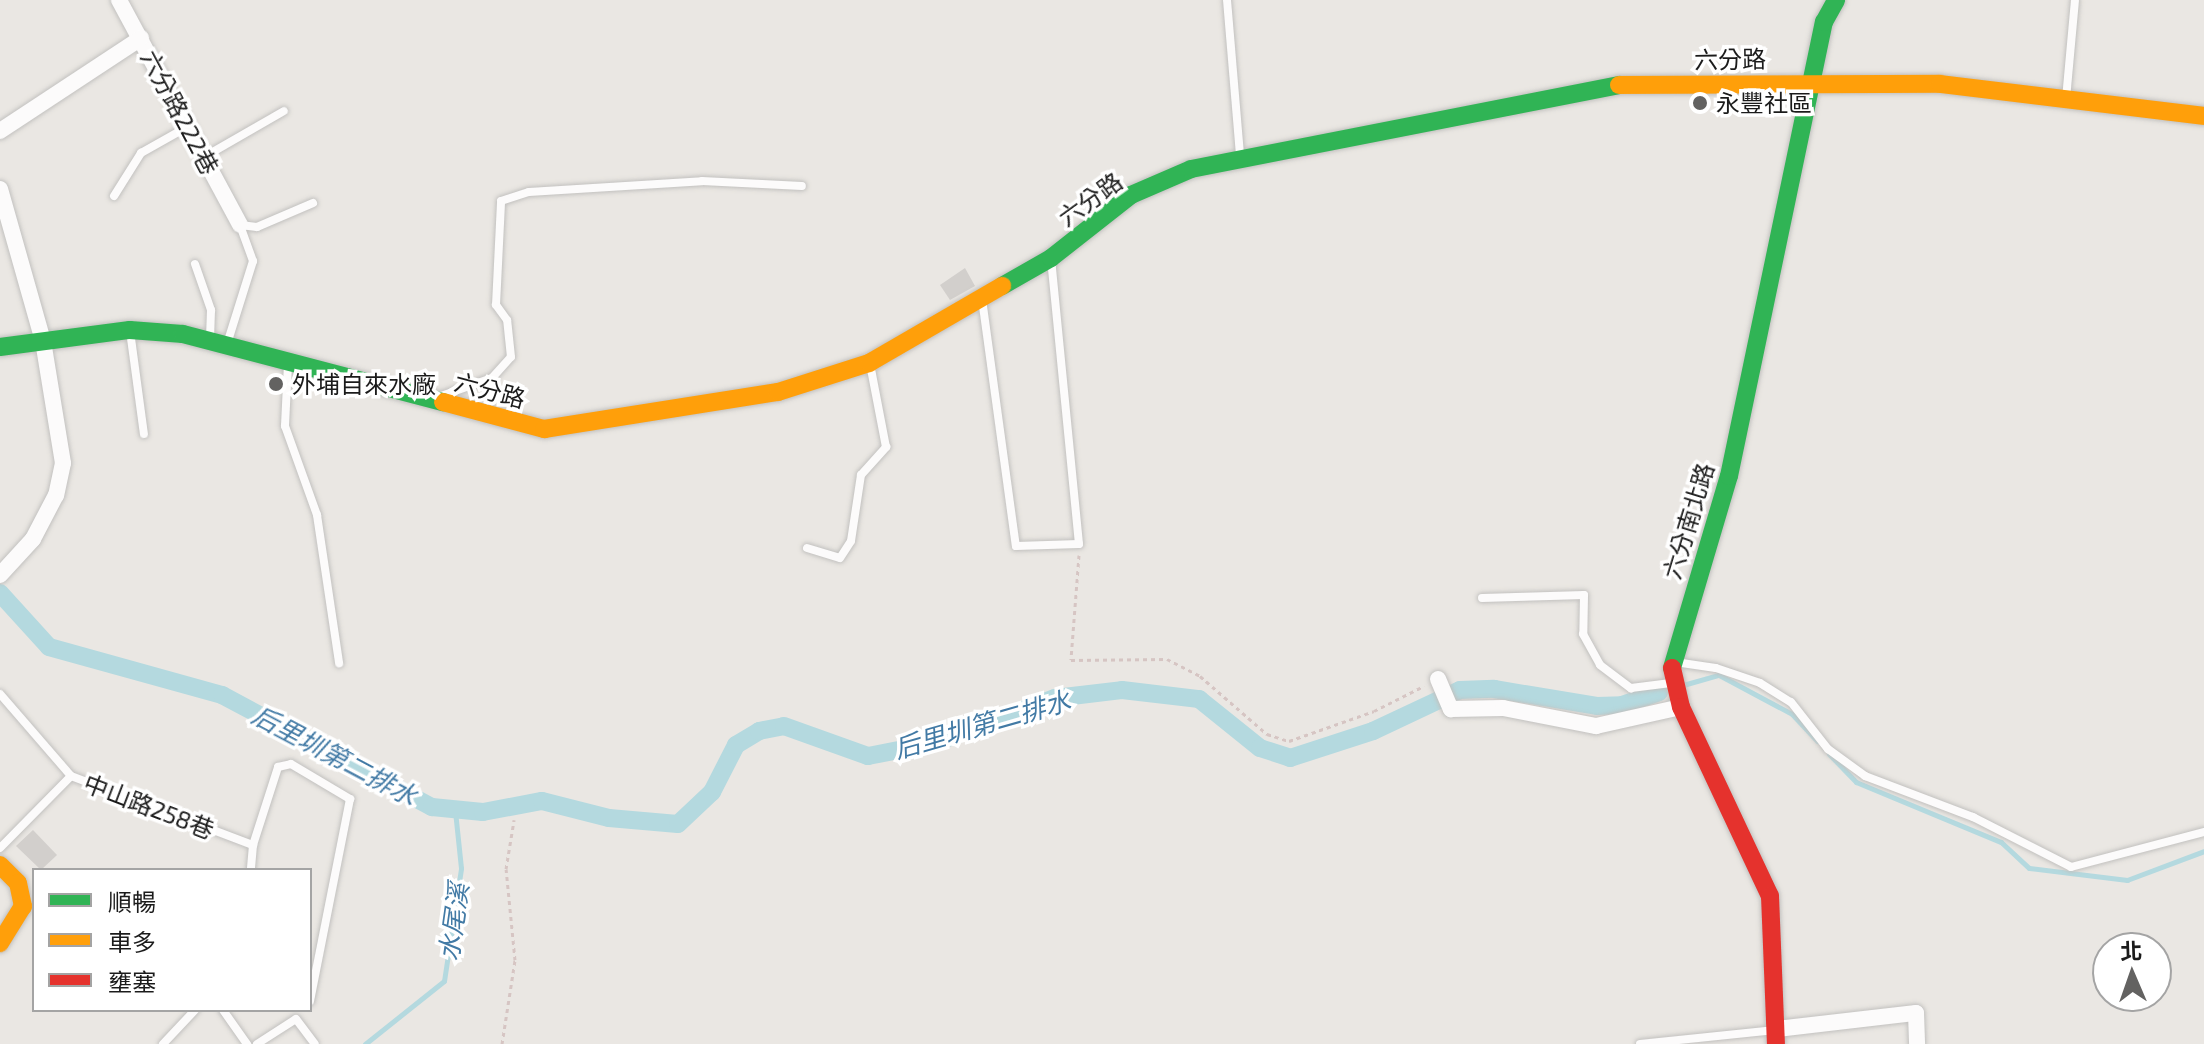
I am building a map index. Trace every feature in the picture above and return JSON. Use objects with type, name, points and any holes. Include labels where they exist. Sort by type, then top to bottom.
[{"type":"street","name":"六分路222巷","points":[[119,0],[240,225]]},
{"type":"street","name":"六分南北路","points":[[1776,1037],[1770,896],[1681,707],[1672,683],[1672,661],[1729,476],[1824,22],[1836,0]]},
{"type":"street","points":[[0,131],[141,38]]},
{"type":"street","name":"六分路","points":[[0,347],[130,330],[183,334],[218,346],[544,429],[778,392],[869,363],[1051,258],[1131,195],[1191,169],[1240,157],[1479,115],[1613,85],[1812,81],[1940,84],[2204,116]]},
{"type":"street","points":[[0,189],[43,341],[63,463],[56,495],[33,539],[5,569]]},
{"type":"street","points":[[1438,679],[1451,709],[1503,708],[1596,726],[1681,707]]},
{"type":"street","points":[[0,865],[27,890],[23,906],[0,943]]},
{"type":"street","points":[[1776,1037],[1916,1013],[1917,1044]]},
{"type":"lane","points":[[1227,0],[1240,157]]},
{"type":"lane","points":[[2066,100],[2075,0]]},
{"type":"lane","points":[[204,157],[284,111]]},
{"type":"lane","points":[[114,196],[141,153],[188,126]]},
{"type":"lane","points":[[432,399],[492,378],[511,357],[507,320],[496,305],[501,201],[529,192],[702,181],[802,186]]},
{"type":"lane","points":[[218,346],[253,261],[240,225],[257,227],[313,203]]},
{"type":"lane","points":[[982,299],[1016,546],[1079,544],[1051,258]]},
{"type":"lane","points":[[195,264],[211,310],[218,346]]},
{"type":"lane","points":[[130,330],[144,434]]},
{"type":"lane","points":[[807,548],[840,558],[851,541],[861,475],[886,447],[869,363]]},
{"type":"lane","points":[[288,364],[285,426],[317,515],[339,663]]},
{"type":"lane","points":[[1482,598],[1584,595],[1583,634],[1600,665],[1631,688],[1672,683]]},
{"type":"lane","points":[[1672,661],[1716,668],[1760,683],[1791,702],[1828,749],[1865,776],[1973,817],[2071,867],[2204,832]]},
{"type":"lane","points":[[0,694],[71,776]]},
{"type":"lane","points":[[251,868],[253,845],[278,767],[291,764],[350,799],[312,991]]},
{"type":"lane","name":"中山路258巷","points":[[0,848],[71,776],[253,845]]},
{"type":"lane","points":[[163,1044],[193,1012]]},
{"type":"lane","points":[[224,1012],[247,1044]]},
{"type":"lane","points":[[257,1044],[296,1019],[315,1044]]},
{"type":"lane","points":[[1640,1044],[1776,1037]]},
{"type":"path","points":[[1079,544],[1081,578],[1071,660],[1167,659],[1200,676],[1267,734],[1289,741],[1374,711],[1438,679]]},
{"type":"path","points":[[502,1044],[515,960],[506,869],[514,820]]},
{"type":"building","points":[[965,268],[975,286],[950,300],[940,285]]},
{"type":"building","points":[[33,830],[57,855],[43,868],[39,868],[16,846]]},
{"type":"waterway","name":"后里圳第二排水","points":[[0,593],[49,647],[222,695],[432,807],[483,812],[542,801],[609,818],[678,824],[712,792],[736,745],[759,731],[784,726],[868,756],[934,743],[1055,698],[1122,690],[1199,699],[1260,748],[1290,758],[1373,731],[1460,690],[1494,689],[1597,706],[1622,705],[1659,692]]},
{"type":"waterway","name":"后里圳第二排水","points":[[1683,685],[1719,675],[1792,714],[1817,741]]},
{"type":"waterway","name":"后里圳第二排水","points":[[1829,754],[1856,782],[2001,842],[2029,868],[2127,880],[2204,851]]},
{"type":"waterway","name":"水尾溪","points":[[365,1044],[444,981],[461,868],[455,811]]},
{"type":"traffic: fast","points":[[1672,668],[1729,476],[1824,22],[1836,0]]},
{"type":"traffic: fast","points":[[1002,286],[1051,258],[1131,195],[1191,169],[1619,85]]},
{"type":"traffic: fast","points":[[0,347],[130,330],[183,334],[443,402]]},
{"type":"traffic: slow","points":[[1619,85],[1940,84],[2204,116]]},
{"type":"traffic: slow","points":[[443,402],[544,429],[778,392],[869,363],[1002,286]]},
{"type":"traffic: slow","points":[[0,865],[18,883],[23,906],[0,943]]},
{"type":"traffic: jam","points":[[1672,668],[1681,707],[1770,896],[1776,1044]]},
{"type":"place","name":"永豐社區","points":[[1700,103]]},
{"type":"place","name":"外埔自來水廠","points":[[276,384]]}]
